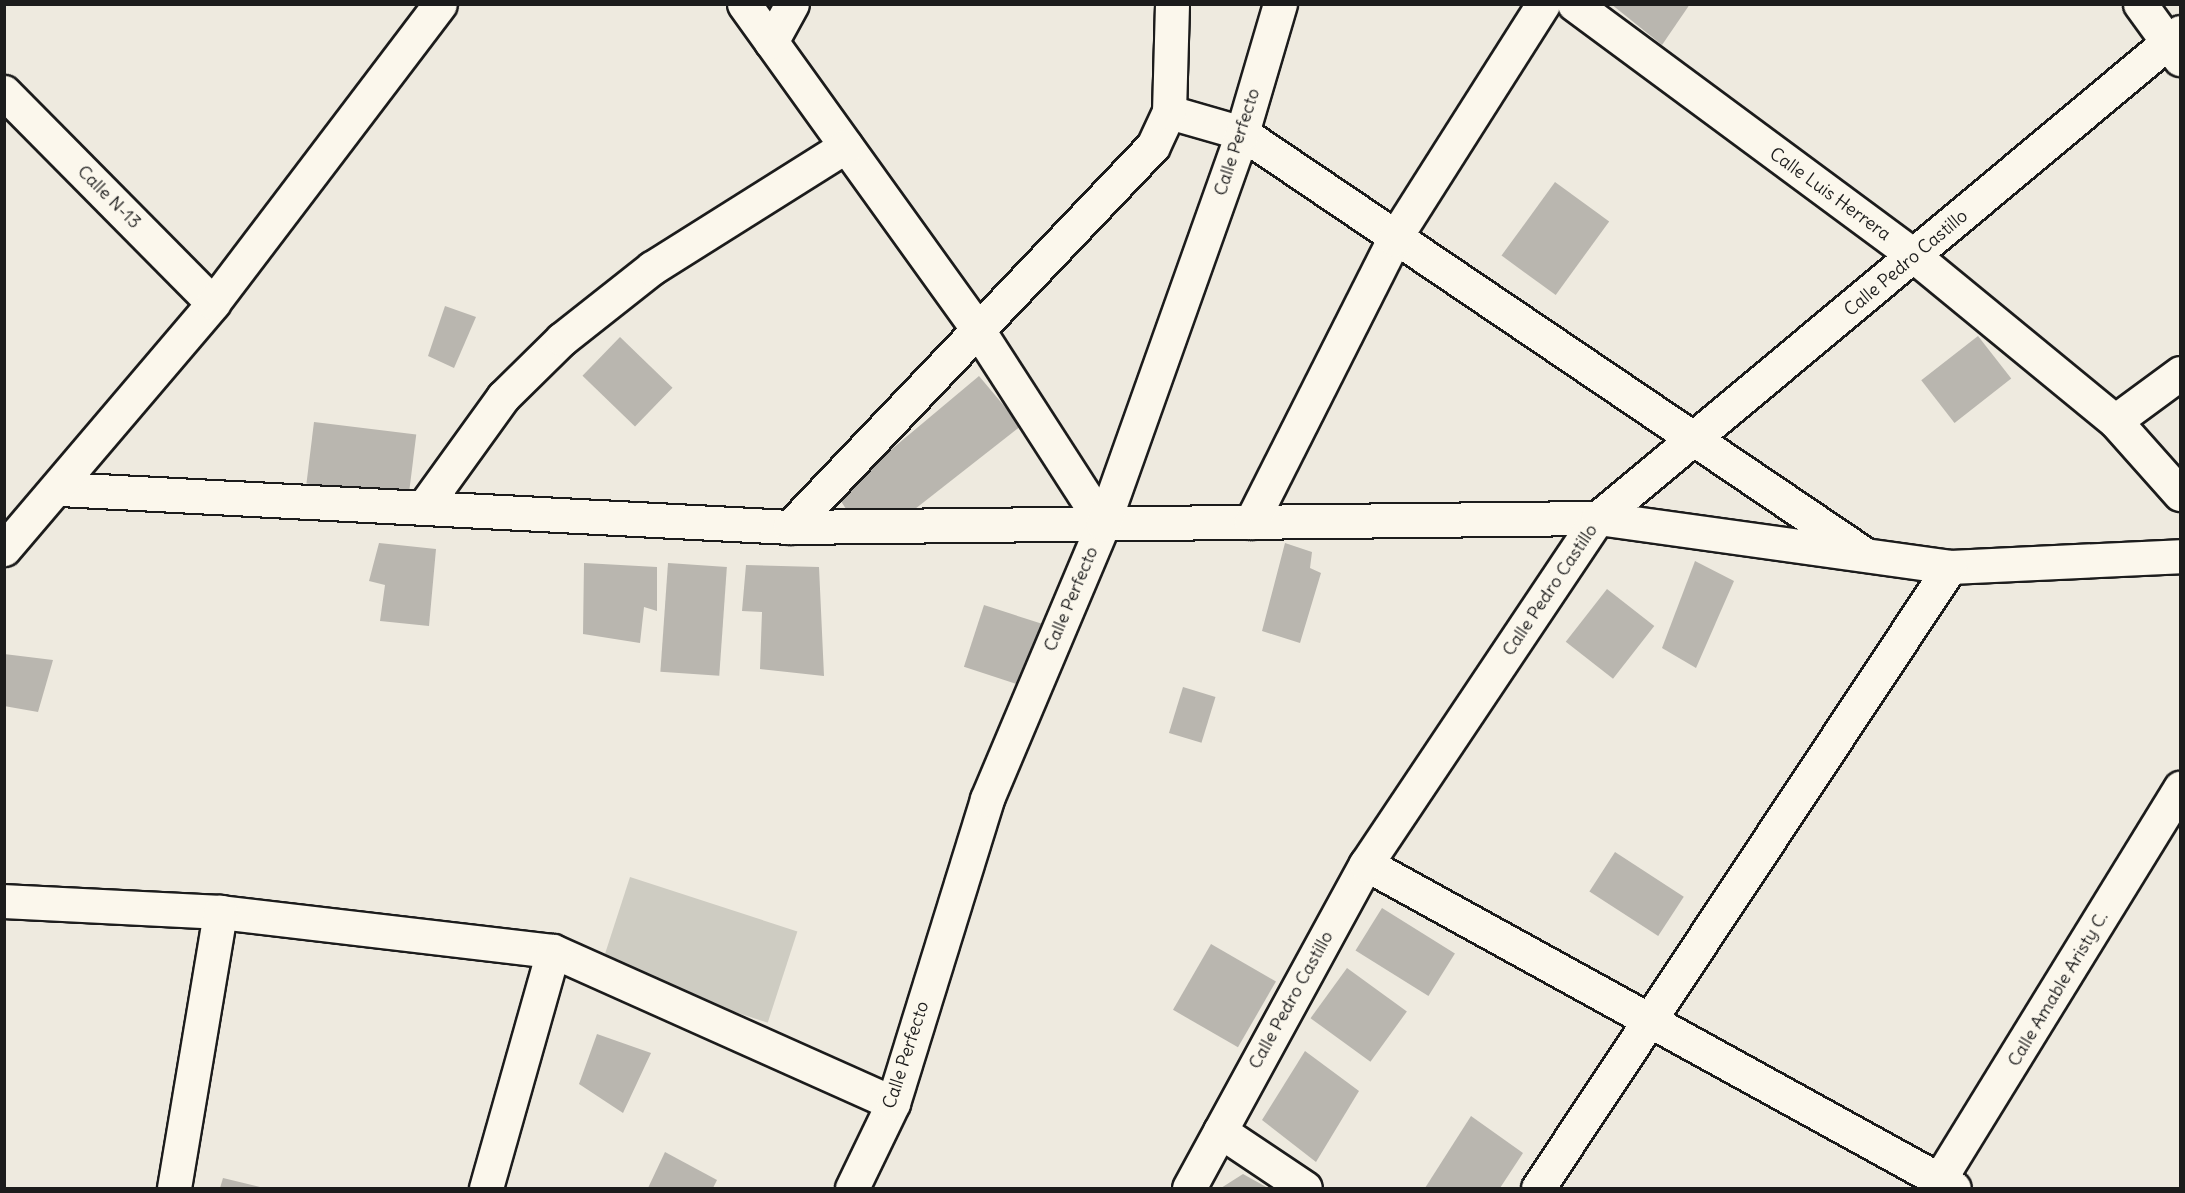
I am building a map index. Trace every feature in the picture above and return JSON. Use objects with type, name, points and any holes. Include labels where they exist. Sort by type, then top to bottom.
[{"type":"street","points":[[744,4],[980,333],[1103,524]]},
{"type":"street","points":[[771,42],[792,4]]},
{"type":"street","name":"Calle Perfecto","points":[[852,1188],[893,1103],[987,799],[1103,524],[1242,133],[1280,4]]},
{"type":"street","points":[[1251,522],[1394,239],[1543,4]]},
{"type":"street","name":"Calle Luis Herrera","points":[[1574,4],[1914,256],[2115,421],[2181,494]]},
{"type":"street","points":[[2138,6],[2176,45]]},
{"type":"street","points":[[4,549],[60,489],[213,303],[435,7]]},
{"type":"street","points":[[790,527],[980,333],[1153,146],[1169,112],[1168,7]]},
{"type":"street","name":"Calle Pedro Castillo","points":[[1189,1188],[1366,864],[1598,518],[1914,256],[2176,45]]},
{"type":"street","name":"Calle N-13","points":[[4,92],[213,303]]},
{"type":"street","points":[[1169,112],[1242,133],[1394,239],[1867,556]]},
{"type":"street","points":[[423,508],[503,397],[562,339],[652,268],[846,146]]},
{"type":"street","points":[[2115,421],[2181,373]]},
{"type":"street","points":[[60,489],[790,527],[1598,518],[1950,567],[2181,556]]},
{"type":"street","points":[[1538,1188],[1648,1018],[1950,567]]},
{"type":"street","name":"Calle Amable Aristy C.","points":[[1943,1186],[2181,788]]},
{"type":"street","points":[[1366,864],[1648,1018],[1943,1186]]},
{"type":"street","points":[[4,901],[220,912],[553,951],[893,1103]]},
{"type":"street","points":[[174,1188],[220,912]]},
{"type":"street","points":[[486,1188],[553,951]]},
{"type":"street","points":[[1220,1131],[1305,1188]]},
{"type":"shaded area","points":[[630,877],[797,931],[768,1023],[600,968]]},
{"type":"building","points":[[1611,4],[1690,4],[1662,45]]},
{"type":"building","points":[[1555,182],[1609,221],[1556,295],[1502,256]]},
{"type":"building","points":[[445,306],[476,317],[454,368],[428,356]]},
{"type":"building","points":[[1978,336],[2011,379],[1955,423],[1921,380]]},
{"type":"building","points":[[620,337],[673,388],[635,427],[582,376]]},
{"type":"building","points":[[979,376],[1021,426],[915,509],[846,509],[837,495]]},
{"type":"building","points":[[314,422],[416,435],[409,496],[306,484]]},
{"type":"building","points":[[379,543],[436,549],[429,626],[380,621],[385,585],[369,581]]},
{"type":"building","points":[[1285,543],[1312,552],[1310,568],[1321,573],[1300,643],[1262,631]]},
{"type":"building","points":[[1695,561],[1734,581],[1696,668],[1662,648]]},
{"type":"building","points":[[584,563],[657,567],[657,611],[644,607],[640,643],[583,634]]},
{"type":"building","points":[[668,563],[727,567],[719,676],[660,672]]},
{"type":"building","points":[[746,565],[819,567],[824,676],[760,669],[762,612],[742,611]]},
{"type":"building","points":[[1607,589],[1654,626],[1613,679],[1566,642]]},
{"type":"building","points":[[984,605],[1046,625],[1026,687],[964,667]]},
{"type":"building","points":[[4,654],[53,660],[38,712],[4,706]]},
{"type":"building","points":[[1183,687],[1216,697],[1201,743],[1169,733]]},
{"type":"building","points":[[1615,852],[1684,897],[1658,936],[1589,891]]},
{"type":"building","points":[[1382,908],[1455,954],[1428,996],[1356,950]]},
{"type":"building","points":[[1211,944],[1276,981],[1238,1047],[1173,1010]]},
{"type":"building","points":[[1347,968],[1407,1011],[1370,1062],[1311,1018]]},
{"type":"building","points":[[597,1034],[651,1053],[623,1113],[579,1084]]},
{"type":"building","points":[[1305,1051],[1359,1091],[1316,1162],[1262,1120]]},
{"type":"building","points":[[1471,1116],[1523,1153],[1500,1188],[1425,1188]]},
{"type":"building","points":[[665,1152],[717,1180],[713,1188],[648,1188]]},
{"type":"building","points":[[1243,1174],[1268,1188],[1221,1188]]},
{"type":"building","points":[[223,1178],[264,1188],[220,1188]]}]
